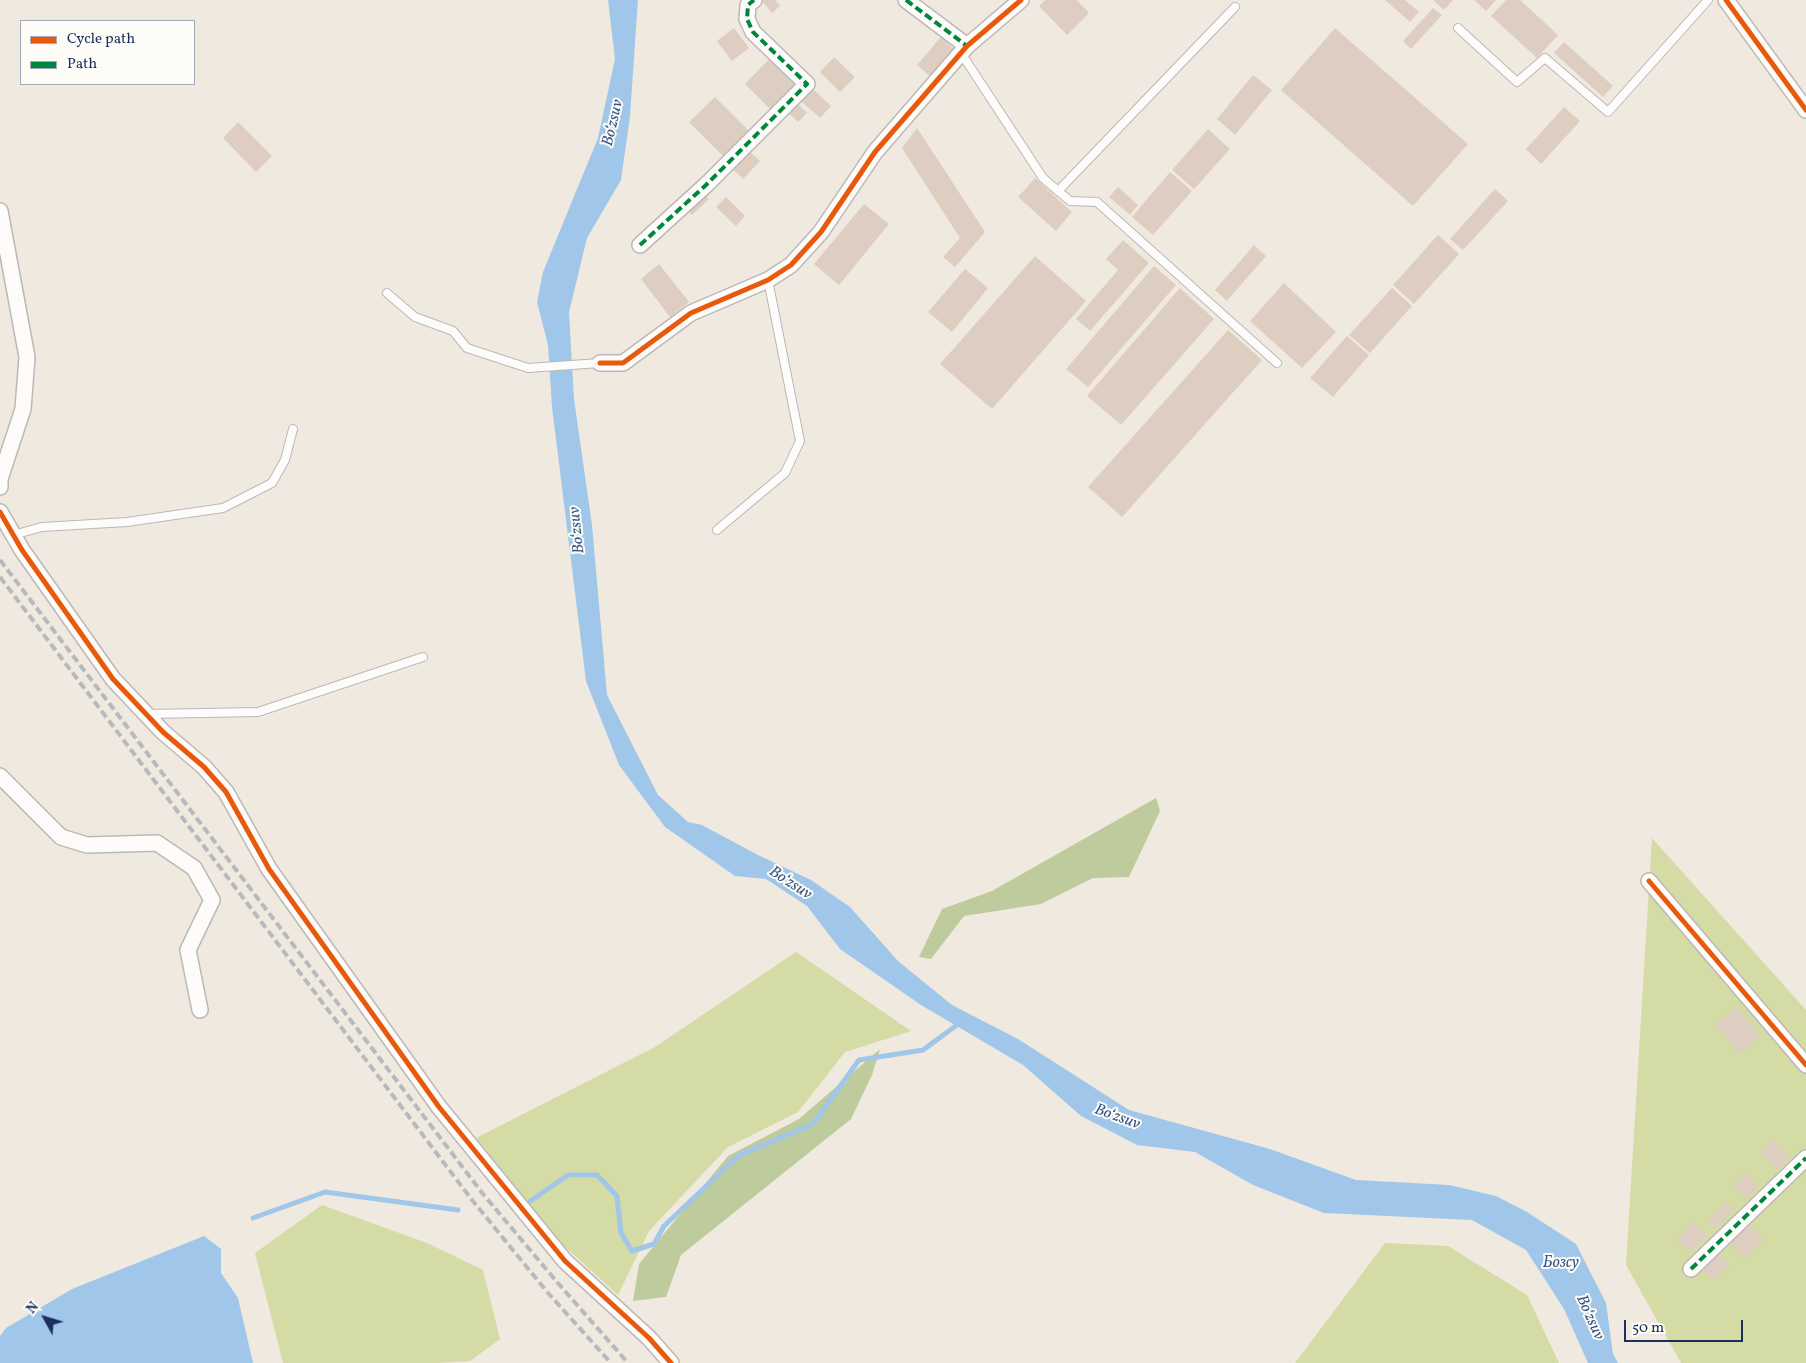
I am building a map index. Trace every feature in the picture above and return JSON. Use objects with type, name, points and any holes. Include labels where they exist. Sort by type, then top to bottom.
[{"type":"street","points":[[640,245],[706,185],[808,84],[753,32],[747,19],[748,5],[754,0]]},
{"type":"street","points":[[906,0],[964,49]]},
{"type":"street","points":[[600,363],[623,363],[691,313],[768,280],[791,265],[821,232],[875,152],[964,49],[1021,0]]},
{"type":"street","points":[[1726,0],[1806,110]]},
{"type":"street","points":[[0,211],[27,357],[23,408],[0,479],[0,487]]},
{"type":"street","points":[[0,512],[13,536],[113,679],[163,732],[204,767],[226,792],[268,869],[439,1107],[565,1261],[649,1338],[670,1363]]},
{"type":"street","points":[[0,776],[61,837],[87,844],[156,843],[194,868],[212,900],[188,950],[200,1010]]},
{"type":"street","points":[[1649,881],[1806,1065]]},
{"type":"street","points":[[1691,1269],[1806,1158]]},
{"type":"lane","points":[[1458,28],[1517,82],[1545,58],[1608,112],[1708,0]]},
{"type":"lane","points":[[1058,191],[1235,7]]},
{"type":"lane","points":[[964,49],[1043,178],[1070,201],[1097,202],[1277,363]]},
{"type":"lane","points":[[717,530],[785,473],[800,442],[768,280]]},
{"type":"lane","points":[[387,293],[415,317],[453,331],[467,348],[528,368],[600,363]]},
{"type":"lane","points":[[13,536],[42,527],[127,522],[223,508],[272,483],[285,460],[293,430]]},
{"type":"lane","points":[[146,714],[258,712],[423,657]]},
{"type":"green space","points":[[1156,798],[1160,811],[1129,877],[1093,878],[1041,904],[964,916],[931,959],[919,957],[942,909],[992,891]]},
{"type":"green space","points":[[1652,838],[1806,1010],[1806,1363],[1681,1363],[1626,1265]]},
{"type":"green space","points":[[796,952],[911,1031],[845,1052],[798,1112],[728,1147],[649,1231],[618,1295],[562,1244],[476,1138],[655,1047]]},
{"type":"green space","points":[[880,1049],[872,1075],[851,1119],[681,1255],[666,1297],[633,1301],[639,1264],[728,1156],[799,1119]]},
{"type":"green space","points":[[322,1205],[427,1243],[483,1270],[500,1339],[470,1361],[438,1363],[283,1363],[255,1253]]},
{"type":"green space","points":[[1385,1243],[1448,1246],[1527,1295],[1559,1363],[1295,1363]]},
{"type":"water","name":"Бозсу","points":[[608,0],[638,0],[630,116],[621,180],[587,238],[569,312],[574,399],[592,525],[607,695],[658,795],[688,822],[702,825],[756,854],[811,880],[850,907],[898,961],[952,1005],[1018,1039],[1129,1110],[1270,1149],[1356,1180],[1449,1185],[1496,1196],[1527,1212],[1576,1244],[1606,1303],[1613,1354],[1618,1363],[1588,1363],[1564,1309],[1526,1250],[1472,1220],[1324,1213],[1253,1185],[1195,1152],[1137,1145],[1081,1116],[1023,1065],[921,1005],[840,949],[807,906],[766,879],[735,876],[665,827],[619,765],[586,681],[552,407],[548,345],[537,302],[543,272],[598,138],[615,59]]},
{"type":"water","points":[[204,1236],[221,1249],[221,1273],[238,1298],[253,1363],[0,1363],[0,1336],[6,1328],[72,1289]]},
{"type":"building","points":[[763,0],[775,0],[780,6],[772,13]]},
{"type":"building","points":[[1045,0],[1077,0],[1089,13],[1067,35],[1039,6]]},
{"type":"building","points":[[1385,0],[1405,0],[1419,12],[1410,22]]},
{"type":"building","points":[[1433,0],[1453,0],[1444,10]]},
{"type":"building","points":[[1474,0],[1496,0],[1486,11]]},
{"type":"building","points":[[1506,0],[1520,0],[1558,35],[1537,58],[1491,16]]},
{"type":"building","points":[[1433,8],[1442,15],[1411,49],[1403,41]]},
{"type":"building","points":[[734,28],[749,48],[732,61],[717,41]]},
{"type":"building","points":[[1335,28],[1468,144],[1413,206],[1281,90]]},
{"type":"building","points":[[941,37],[954,49],[931,77],[917,65]]},
{"type":"building","points":[[1564,42],[1613,86],[1603,97],[1554,53]]},
{"type":"building","points":[[771,57],[799,84],[772,111],[745,84]]},
{"type":"building","points":[[834,57],[855,77],[840,92],[820,72]]},
{"type":"building","points":[[1253,75],[1272,90],[1235,135],[1217,119]]},
{"type":"building","points":[[812,88],[831,106],[820,118],[800,100]]},
{"type":"building","points":[[715,97],[750,132],[724,157],[689,122]]},
{"type":"building","points":[[797,103],[807,113],[798,122],[788,112]]},
{"type":"building","points":[[1564,107],[1580,121],[1541,164],[1526,149]]},
{"type":"building","points":[[238,122],[272,156],[256,172],[223,138]]},
{"type":"building","points":[[917,128],[985,232],[955,267],[943,257],[960,238],[902,148]]},
{"type":"building","points":[[1208,129],[1230,149],[1194,189],[1172,170]]},
{"type":"building","points":[[749,151],[760,161],[743,179],[732,168]]},
{"type":"building","points":[[1170,172],[1192,191],[1153,235],[1132,217]]},
{"type":"building","points":[[1035,178],[1072,212],[1056,231],[1018,197]]},
{"type":"building","points":[[1118,187],[1138,205],[1130,215],[1109,197]]},
{"type":"building","points":[[1495,189],[1508,201],[1463,250],[1450,239]]},
{"type":"building","points":[[704,194],[709,199],[692,215],[687,210]]},
{"type":"building","points":[[726,197],[745,216],[736,226],[716,207]]},
{"type":"building","points":[[864,204],[889,224],[839,285],[814,264]]},
{"type":"building","points":[[1438,235],[1459,254],[1414,304],[1393,285]]},
{"type":"building","points":[[1123,240],[1149,263],[1090,331],[1076,319],[1118,270],[1106,259]]},
{"type":"building","points":[[1254,245],[1266,256],[1227,301],[1215,290]]},
{"type":"building","points":[[1035,256],[1086,301],[992,409],[940,364]]},
{"type":"building","points":[[659,264],[689,302],[670,317],[641,279]]},
{"type":"building","points":[[1154,266],[1176,285],[1088,387],[1066,369]]},
{"type":"building","points":[[965,269],[988,288],[952,332],[928,312]]},
{"type":"building","points":[[1284,283],[1336,332],[1302,368],[1250,321]]},
{"type":"building","points":[[1180,288],[1214,319],[1121,425],[1087,396]]},
{"type":"building","points":[[1392,288],[1412,306],[1370,353],[1349,335]]},
{"type":"building","points":[[1228,330],[1262,360],[1122,517],[1088,487]]},
{"type":"building","points":[[1347,336],[1369,355],[1333,397],[1310,378]]},
{"type":"building","points":[[1737,1007],[1760,1036],[1739,1053],[1716,1024]]},
{"type":"building","points":[[1772,1140],[1789,1157],[1777,1169],[1760,1152]]},
{"type":"building","points":[[1746,1173],[1759,1186],[1747,1198],[1734,1185]]},
{"type":"building","points":[[1726,1202],[1734,1210],[1716,1228],[1708,1220]]},
{"type":"building","points":[[1693,1222],[1707,1236],[1691,1252],[1678,1238]]},
{"type":"building","points":[[1749,1223],[1764,1239],[1744,1257],[1729,1241]]},
{"type":"building","points":[[1717,1253],[1729,1265],[1713,1280],[1701,1268]]},
{"type":"waterway","points":[[529,1202],[568,1175],[597,1175],[617,1196],[621,1233],[632,1251],[654,1244],[664,1226],[739,1155],[813,1124],[859,1060],[923,1050],[961,1022]]},
{"type":"waterway","points":[[253,1218],[325,1192],[458,1210]]},
{"type":"railway","points":[[0,560],[483,1194],[628,1363]]},
{"type":"railway","points":[[0,577],[472,1200],[548,1293],[611,1363]]},
{"type":"marked path","points":[[640,245],[706,185],[807,84],[753,32],[747,19],[748,5],[754,0]]},
{"type":"marked path","points":[[906,0],[967,46]]},
{"type":"marked path","points":[[1691,1269],[1806,1158]]},
{"type":"cycle path","points":[[600,363],[623,363],[691,313],[768,280],[791,265],[821,232],[875,152],[967,46],[1021,0]]},
{"type":"cycle path","points":[[1726,0],[1806,110]]},
{"type":"cycle path","points":[[0,512],[22,550],[113,679],[163,732],[204,767],[226,792],[269,869],[439,1107],[565,1261],[649,1338],[671,1363]]},
{"type":"cycle path","points":[[1649,881],[1806,1065]]},
{"type":"water label","name":"Boʻzsuv","points":[[614,123]]},
{"type":"water label","name":"Boʻzsuv","points":[[578,530]]},
{"type":"water label","name":"Boʻzsuv","points":[[790,884]]},
{"type":"water label","name":"Boʻzsuv","points":[[1117,1118]]},
{"type":"water label","name":"Boʻzsuv","points":[[1589,1318]]}]
